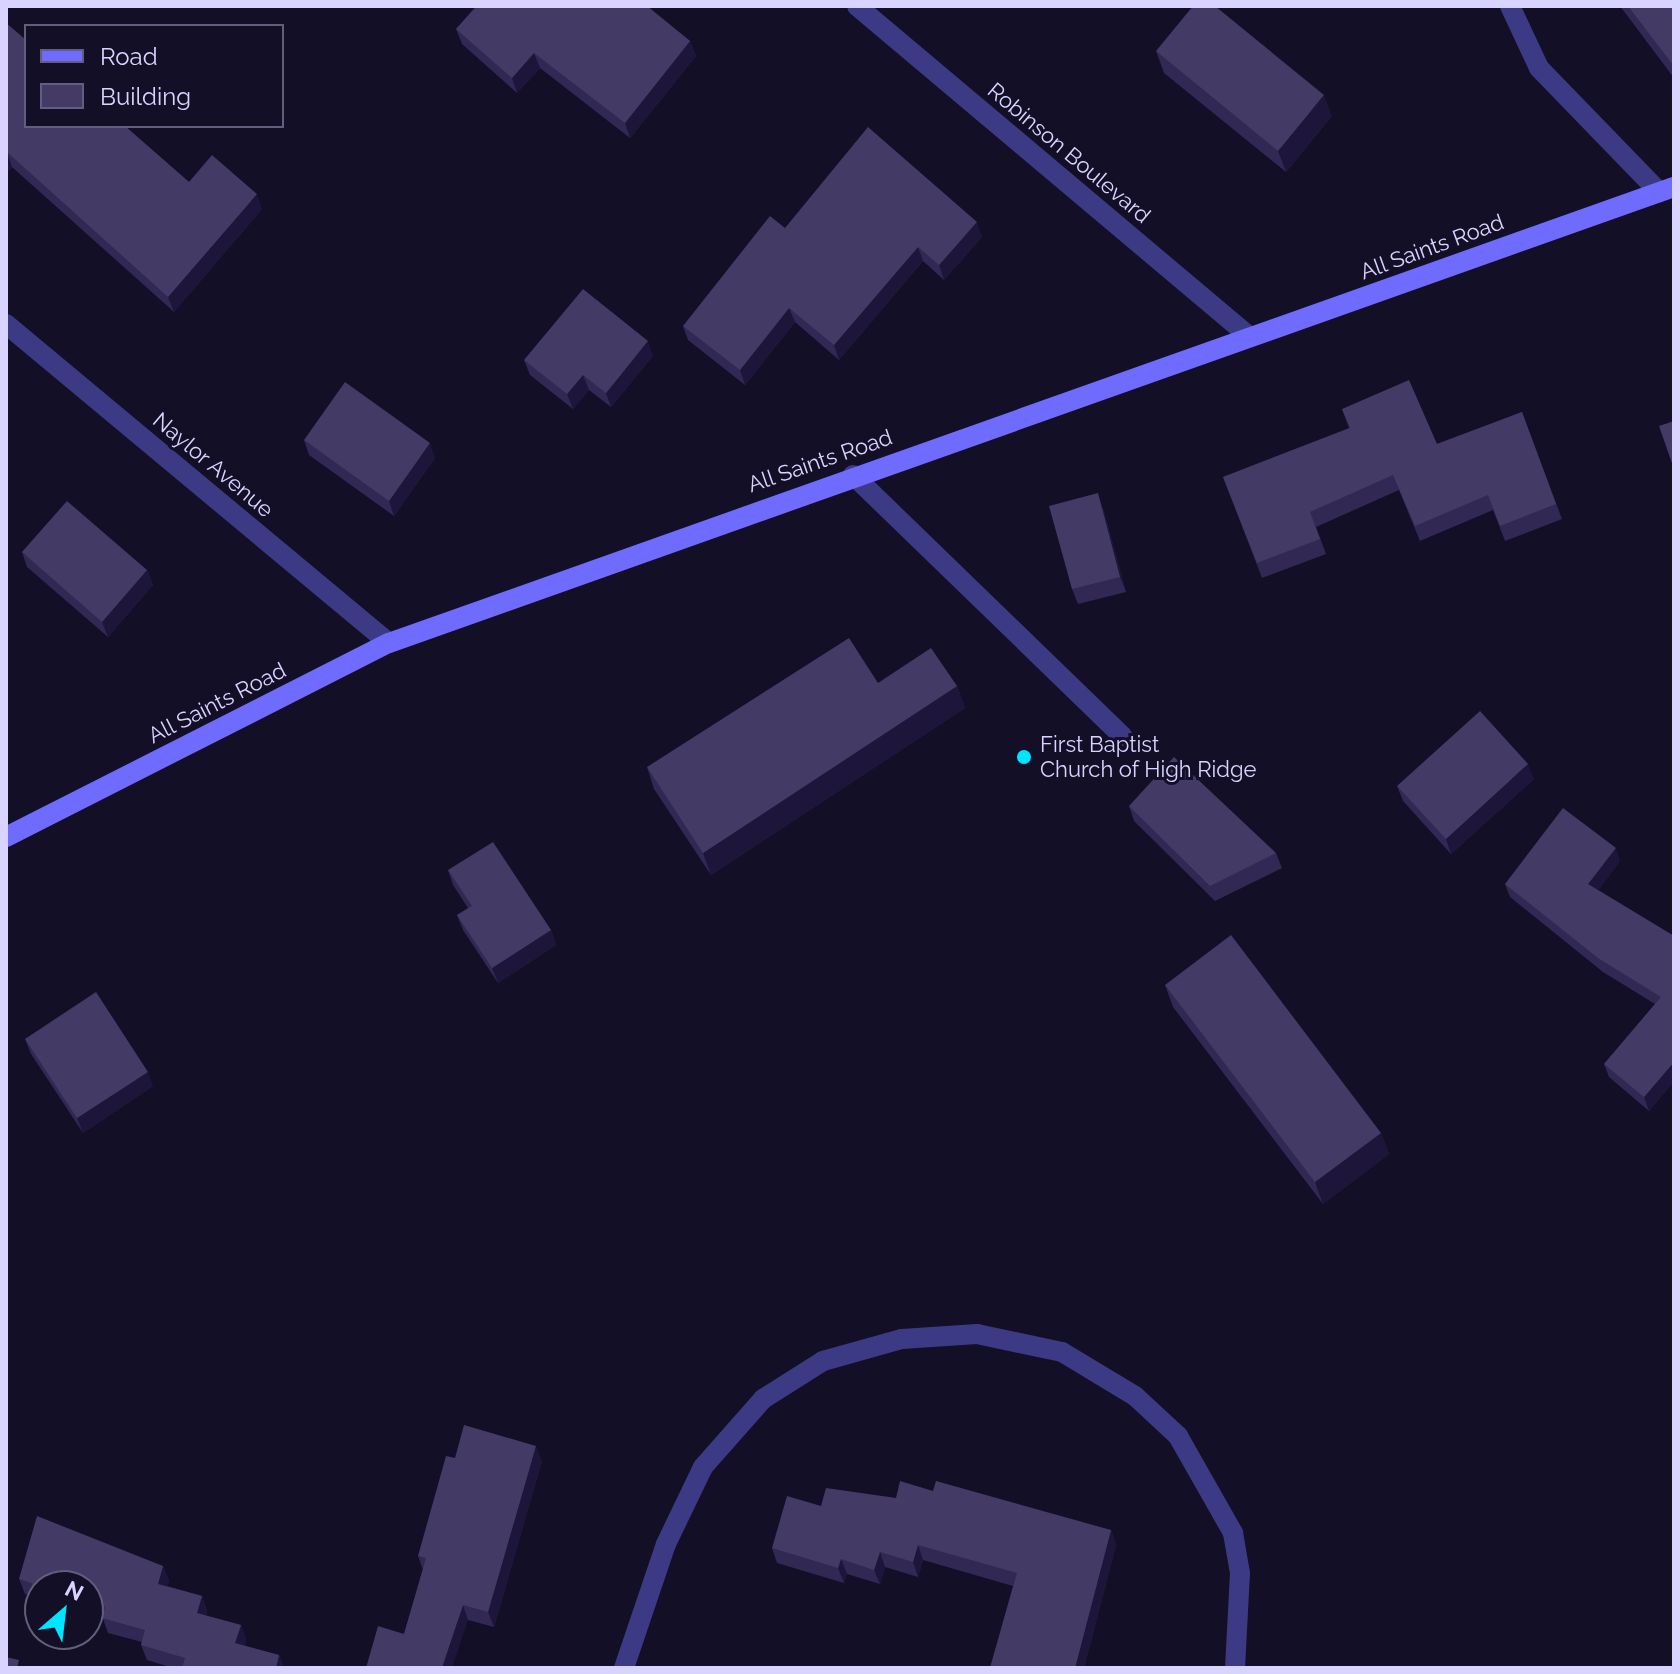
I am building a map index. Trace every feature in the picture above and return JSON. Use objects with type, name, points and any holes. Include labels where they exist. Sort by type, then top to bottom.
[{"type":"street","name":"Robinson Boulevard","points":[[857,6],[1250,337]]},
{"type":"street","points":[[1510,6],[1539,68],[1667,189]]},
{"type":"street","name":"All Saints Road","points":[[6,837],[389,643],[853,475],[1667,189]]},
{"type":"street","name":"Naylor Avenue","points":[[6,324],[389,643]]},
{"type":"street","points":[[853,475],[1122,736]]},
{"type":"street","points":[[624,1668],[666,1544],[703,1467],[763,1399],[823,1361],[902,1339],[977,1334],[1062,1352],[1135,1396],[1178,1436],[1233,1533],[1240,1573],[1235,1668]]},
{"type":"building","points":[[477,6],[647,6],[690,41],[625,123],[534,53],[512,78],[456,29]]},
{"type":"building","points":[[1193,6],[1215,6],[1324,95],[1278,151],[1156,51]]},
{"type":"building","points":[[1628,6],[1674,6],[1674,65],[1673,65]]},
{"type":"building","points":[[6,23],[24,38],[24,128],[127,128],[189,182],[212,155],[257,194],[168,297],[6,153]]},
{"type":"building","points":[[868,127],[977,222],[939,265],[918,247],[834,345],[789,308],[740,370],[683,326],[770,216],[785,228]]},
{"type":"building","points":[[583,289],[648,341],[606,393],[583,375],[567,394],[524,360]]},
{"type":"building","points":[[1409,380],[1437,444],[1522,412],[1556,504],[1500,526],[1488,495],[1415,526],[1393,475],[1310,512],[1320,539],[1257,563],[1223,477],[1350,428],[1342,409]]},
{"type":"building","points":[[345,382],[430,443],[389,501],[304,440]]},
{"type":"building","points":[[1674,421],[1674,469],[1659,426]]},
{"type":"building","points":[[1098,493],[1120,577],[1072,589],[1049,506]]},
{"type":"building","points":[[67,501],[147,570],[102,622],[22,552]]},
{"type":"building","points":[[849,638],[878,683],[931,648],[957,686],[703,853],[647,767]]},
{"type":"building","points":[[1480,711],[1528,764],[1446,839],[1397,786]]},
{"type":"building","points":[[1174,757],[1276,853],[1210,886],[1129,806]]},
{"type":"building","points":[[1563,808],[1616,848],[1588,884],[1674,936],[1674,1062],[1644,1097],[1604,1064],[1661,997],[1598,958],[1505,884]]},
{"type":"building","points":[[493,842],[551,930],[492,968],[457,915],[472,906],[448,870]]},
{"type":"building","points":[[1231,935],[1381,1133],[1315,1182],[1165,985]]},
{"type":"building","points":[[96,992],[148,1072],[77,1118],[25,1039]]},
{"type":"building","points":[[464,1425],[536,1446],[488,1612],[463,1605],[442,1668],[366,1668],[378,1626],[404,1634],[426,1558],[418,1556],[446,1456],[455,1458]]},
{"type":"building","points":[[900,1481],[933,1491],[936,1481],[1111,1530],[1075,1668],[990,1668],[1017,1573],[918,1545],[913,1562],[880,1552],[874,1570],[841,1559],[838,1568],[772,1548],[787,1496],[821,1506],[826,1488],[896,1498]]},
{"type":"building","points":[[37,1516],[163,1566],[158,1584],[202,1596],[197,1613],[241,1625],[235,1643],[279,1655],[276,1668],[182,1668],[185,1658],[141,1645],[145,1630],[104,1619],[104,1570],[24,1570],[24,1581],[19,1579]]},
{"type":"building","points":[[6,1657],[19,1660],[17,1668],[6,1668]]},
{"type":"place","name":"First Baptist Church of High Ridge","points":[[1024,757]]}]
